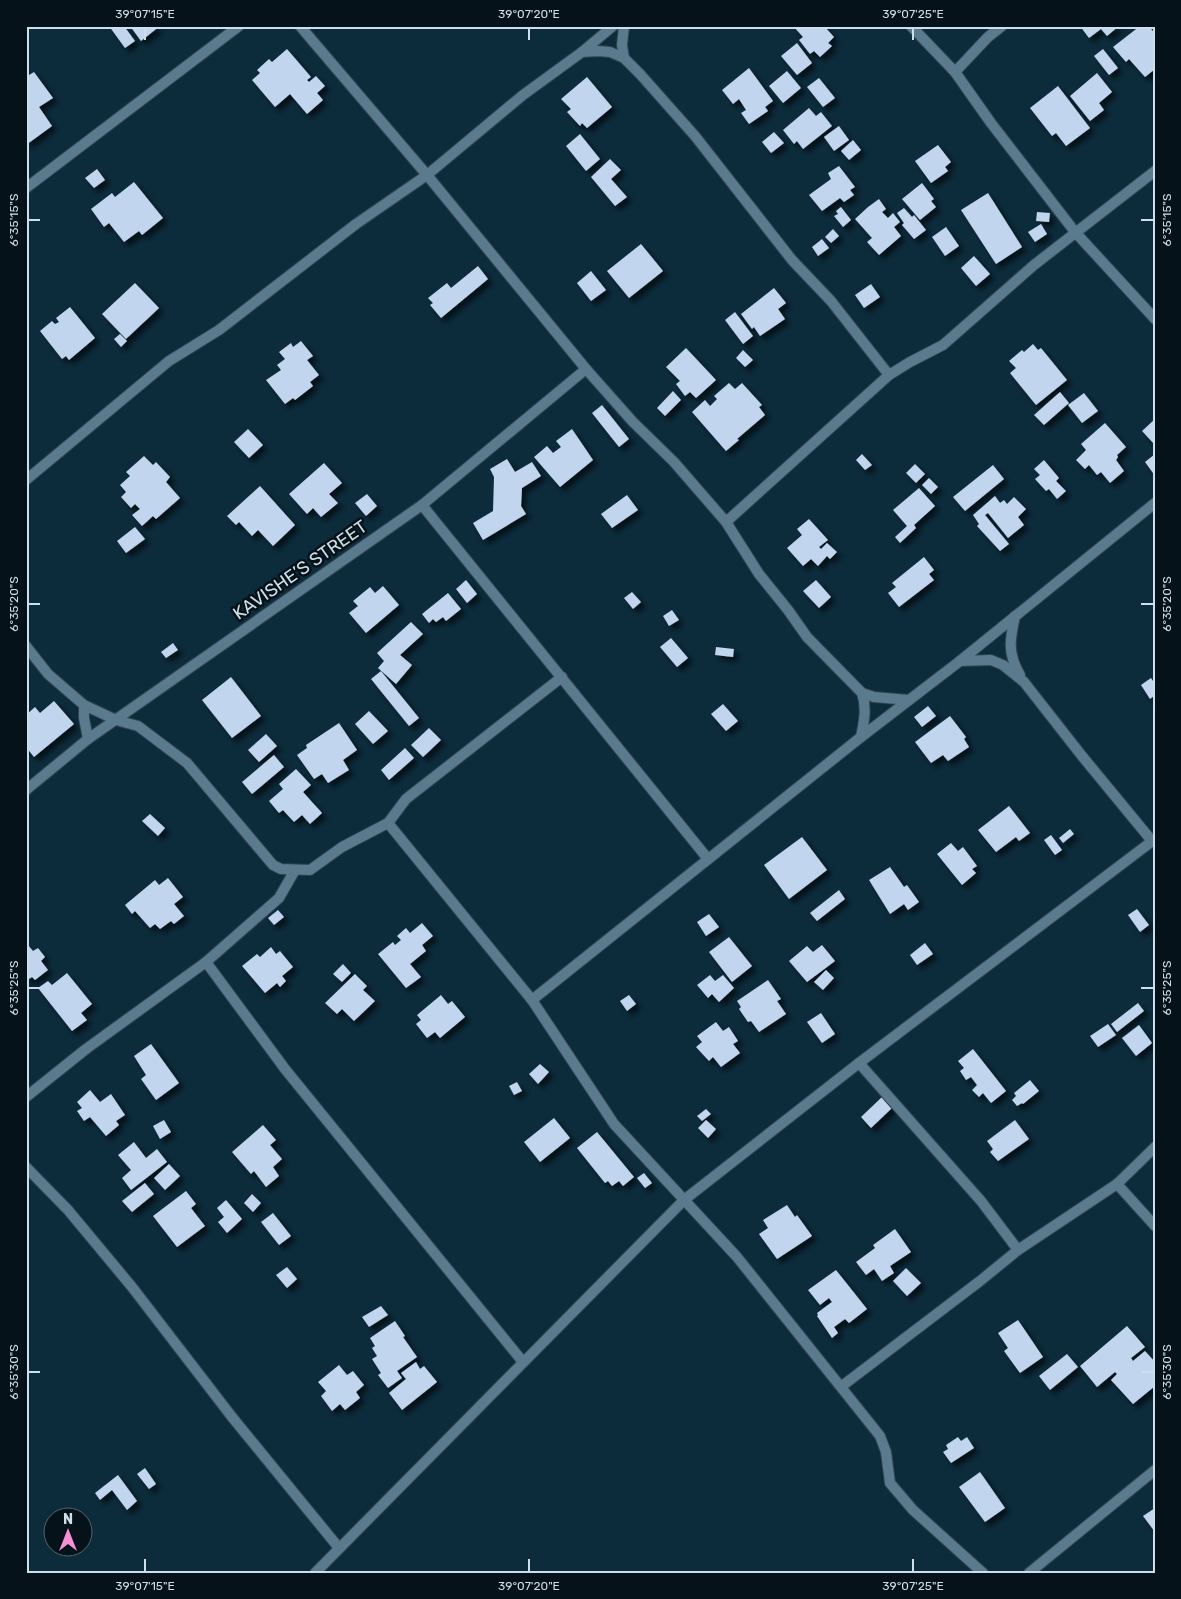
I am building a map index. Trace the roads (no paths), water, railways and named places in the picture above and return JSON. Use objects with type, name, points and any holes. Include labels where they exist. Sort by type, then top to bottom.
[{"type":"street","points":[[26,188],[239,26]]},
{"type":"street","points":[[300,26],[586,369],[633,422],[674,462],[726,522],[759,574],[807,637],[862,693],[874,697],[909,700]]},
{"type":"street","points":[[26,480],[169,361],[220,330],[356,224],[426,175],[523,95],[582,52],[613,26]]},
{"type":"street","points":[[624,26],[622,45],[624,58]]},
{"type":"street","points":[[910,26],[955,72],[996,130],[1075,232],[1155,319]]},
{"type":"street","points":[[955,72],[988,37],[1002,26]]},
{"type":"street","points":[[582,52],[598,50],[610,52],[624,58],[640,74],[695,136],[792,260],[832,301],[889,375]]},
{"type":"street","points":[[726,522],[889,375],[943,345],[1034,265],[1155,171]]},
{"type":"street","name":"KAVISHE’S STREET","points":[[26,790],[88,738],[422,505],[586,369]]},
{"type":"street","points":[[532,1000],[861,737],[960,661],[1155,503]]},
{"type":"street","points":[[422,505],[708,859]]},
{"type":"street","points":[[314,1573],[684,1200],[859,1063],[1153,840],[1082,756],[1024,682],[1013,664],[1010,640],[1015,616]]},
{"type":"street","points":[[26,646],[48,674],[84,705],[116,720],[138,726],[187,763],[273,865],[280,869],[296,870],[310,870],[342,847],[388,823],[406,799],[562,677]]},
{"type":"street","points":[[960,661],[991,660],[1003,665],[1024,682]]},
{"type":"street","points":[[861,737],[865,716],[865,704],[862,693]]},
{"type":"street","points":[[84,705],[84,718],[88,738]]},
{"type":"street","points":[[388,823],[532,1000],[614,1124],[737,1257],[842,1386],[880,1436],[886,1452],[890,1483],[913,1510],[983,1573]]},
{"type":"street","points":[[26,1097],[86,1049],[206,962],[279,898],[296,870]]},
{"type":"street","points":[[206,962],[285,1069],[523,1362]]},
{"type":"street","points":[[859,1063],[981,1201],[1018,1250]]},
{"type":"street","points":[[842,1386],[980,1282],[1018,1250],[1117,1184],[1155,1147]]},
{"type":"street","points":[[26,1167],[68,1210],[132,1287],[232,1417],[339,1548]]},
{"type":"street","points":[[1117,1184],[1155,1226]]},
{"type":"street","points":[[1028,1573],[1155,1470]]}]
